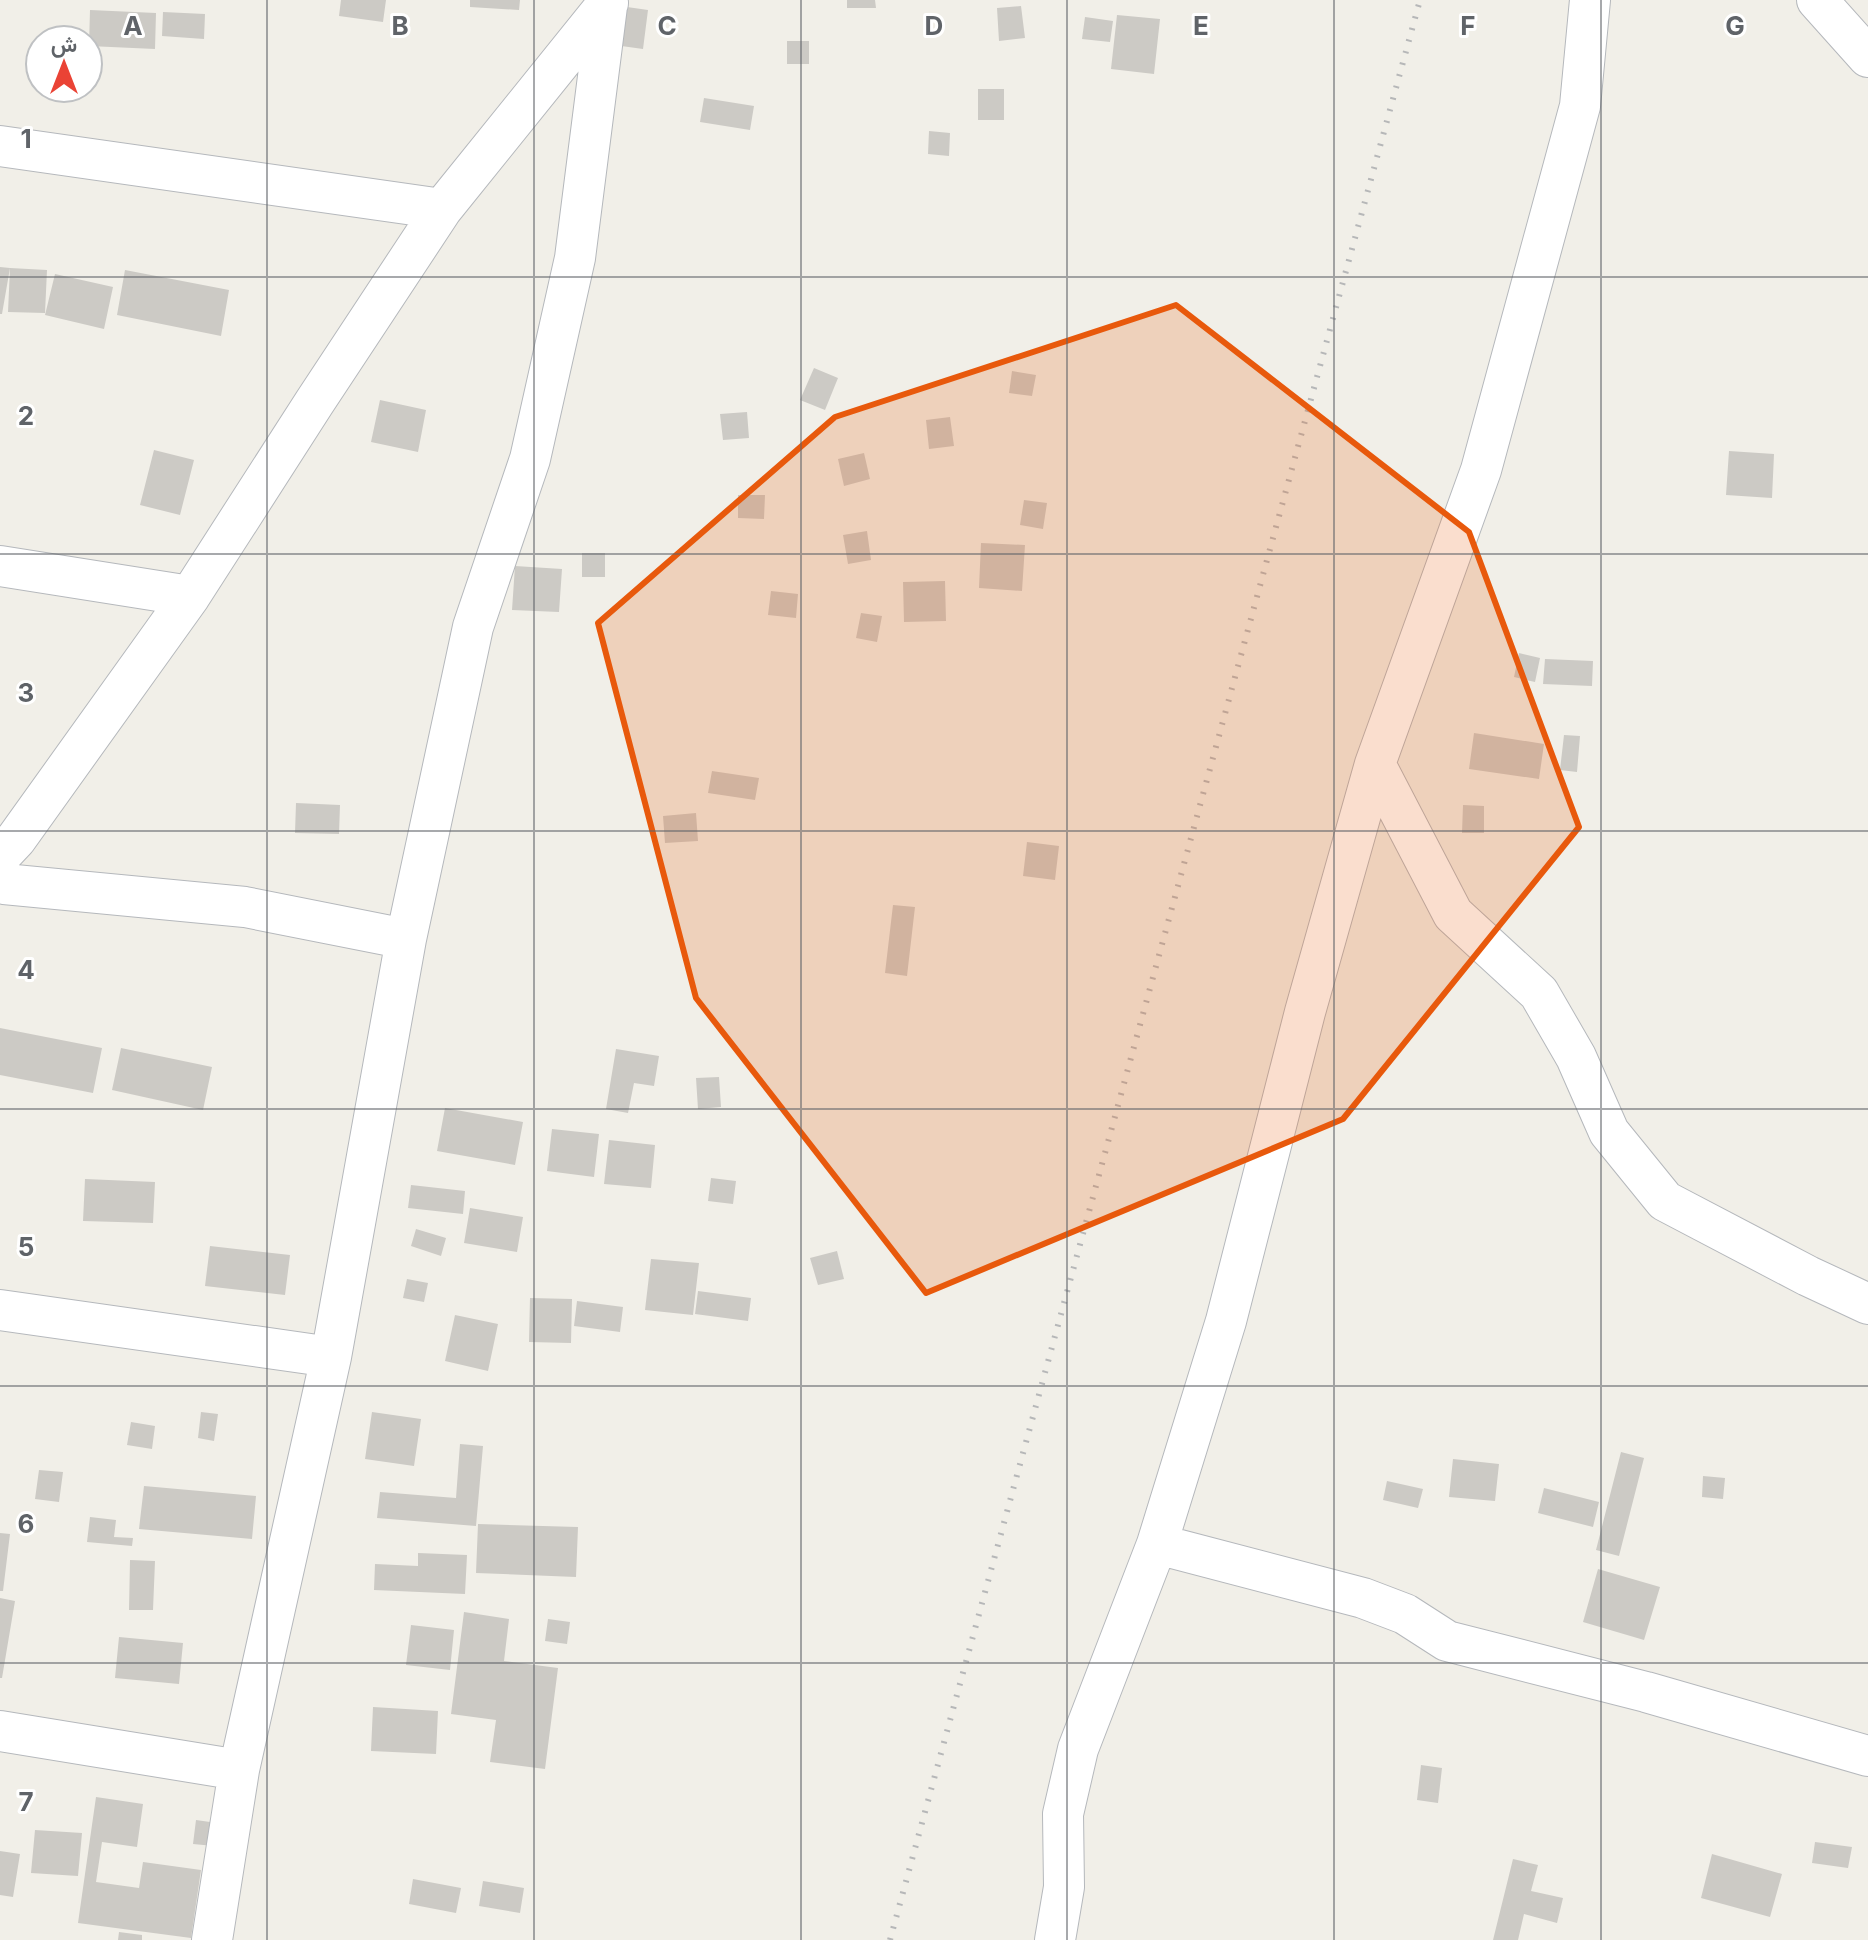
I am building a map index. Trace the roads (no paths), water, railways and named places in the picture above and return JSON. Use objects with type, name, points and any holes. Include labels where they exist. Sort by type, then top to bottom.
[{"type":"street","points":[[1055,1940],[1064,1887],[1063,1814],[1078,1749],[1157,1544],[1226,1321],[1305,1012],[1375,764],[1481,470],[1580,106],[1590,0]]},
{"type":"street","points":[[1817,0],[1868,57]]},
{"type":"street","points":[[406,939],[245,907],[5,869],[190,596],[442,209],[609,3]]},
{"type":"street","points":[[212,1940],[239,1770],[331,1357],[406,939],[473,627],[530,459],[575,258],[609,3]]},
{"type":"street","points":[[0,146],[442,209]]},
{"type":"street","points":[[0,566],[190,596]]},
{"type":"street","points":[[1375,764],[1453,914],[1539,993],[1576,1057],[1609,1132],[1665,1201],[1868,1304]]},
{"type":"street","points":[[0,1310],[331,1357]]},
{"type":"street","points":[[1157,1544],[1363,1598],[1405,1614],[1447,1641],[1646,1692],[1868,1756]]},
{"type":"street","points":[[0,1731],[239,1770]]},
{"type":"railway","points":[[890,1940],[1420,0]]}]
